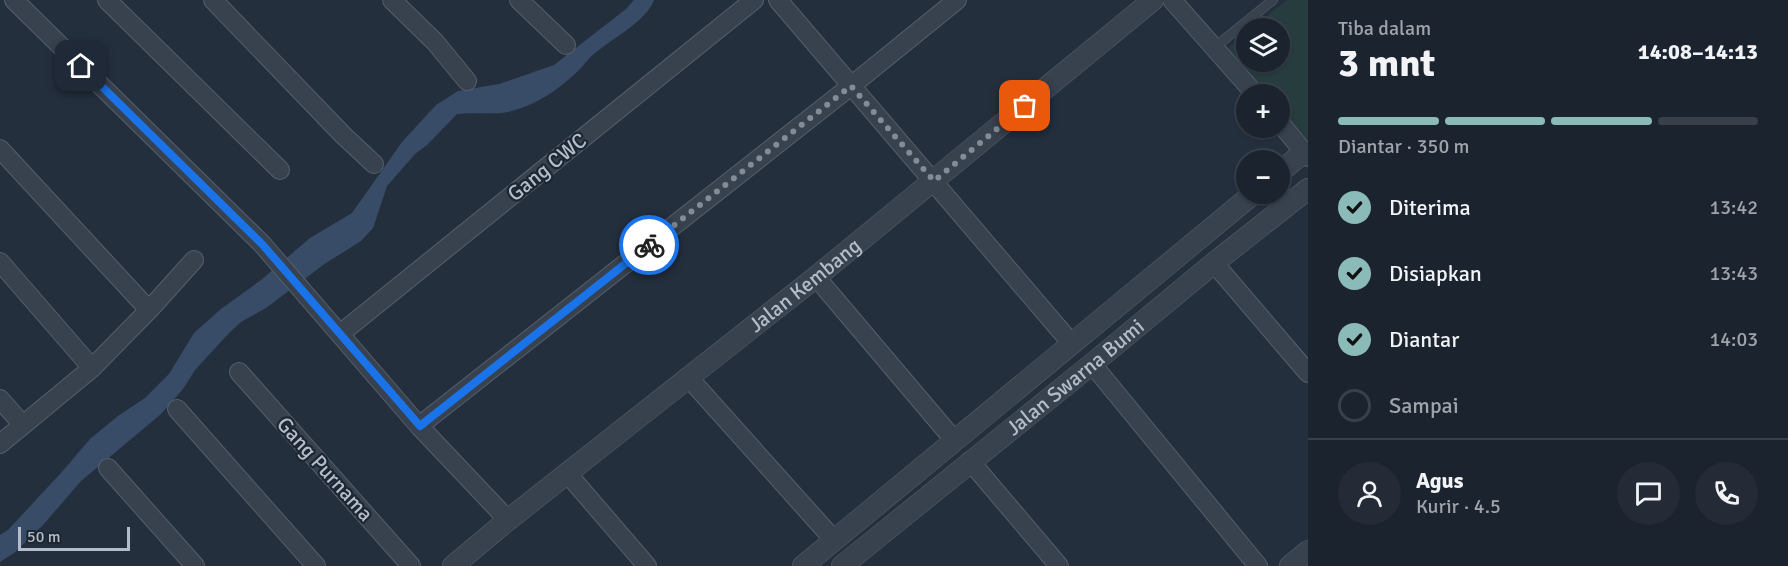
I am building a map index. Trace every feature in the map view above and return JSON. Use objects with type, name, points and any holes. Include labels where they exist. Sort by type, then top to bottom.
[{"type":"street","points":[[14,0],[279,262],[420,426],[508,520]]},
{"type":"street","points":[[107,0],[280,170]]},
{"type":"street","points":[[213,0],[374,164]]},
{"type":"street","points":[[392,0],[435,42],[467,81]]},
{"type":"street","points":[[519,0],[566,45]]},
{"type":"street","name":"Gang CWC","points":[[340,334],[754,0]]},
{"type":"street","points":[[778,0],[1072,344]]},
{"type":"street","points":[[420,426],[957,0]]},
{"type":"street","name":"Jalan Kembang","points":[[453,566],[688,376],[816,277],[1153,0]]},
{"type":"street","points":[[1172,0],[1246,84]]},
{"type":"street","points":[[1290,135],[1306,154],[1290,165]]},
{"type":"street","points":[[0,149],[148,310]]},
{"type":"street","name":"Jalan Swarna Bumi","points":[[854,562],[878,537],[970,461],[1308,189]]},
{"type":"street","name":"Jalan Swarna Bumi","points":[[803,566],[1241,204]]},
{"type":"street","points":[[0,444],[92,368],[194,260]]},
{"type":"street","points":[[0,262],[92,368]]},
{"type":"street","points":[[1214,263],[1308,373]]},
{"type":"street","points":[[816,277],[954,440]]},
{"type":"street","points":[[1132,294],[1150,316]]},
{"type":"street","points":[[1092,364],[1258,566]]},
{"type":"street","name":"Gang Purnama","points":[[239,372],[411,566]]},
{"type":"street","points":[[688,376],[834,540]]},
{"type":"street","points":[[0,399],[22,424]]},
{"type":"street","points":[[177,409],[316,566]]},
{"type":"street","points":[[970,461],[1059,566]]},
{"type":"street","points":[[108,468],[195,566]]},
{"type":"street","points":[[567,473],[647,566]]},
{"type":"street","points":[[862,517],[878,537]]},
{"type":"street","points":[[1290,566],[1308,551]]},
{"type":"lane","points":[[1215,47],[1273,0]]},
{"type":"green space","points":[[1287,0],[1308,0],[1308,143],[1290,122],[1290,84],[1259,84],[1248,72],[1290,72],[1290,18],[1264,18]]},
{"type":"green space","points":[[1236,41],[1236,57],[1228,48]]},
{"type":"water","points":[[634,0],[654,0],[638,21],[596,52],[553,92],[527,106],[508,112],[457,114],[415,154],[387,186],[373,228],[361,241],[323,265],[266,308],[241,322],[195,370],[183,389],[161,414],[81,481],[43,525],[14,553],[0,562],[0,535],[8,530],[90,439],[145,398],[169,374],[194,333],[221,309],[261,280],[310,238],[352,213],[402,142],[436,105],[458,91],[499,84],[554,65],[626,9]]},
{"type":"way so far","points":[[649,245],[851,86],[934,181],[1025,106]]},
{"type":"route","points":[[81,66],[279,262],[420,426],[649,245]]}]
